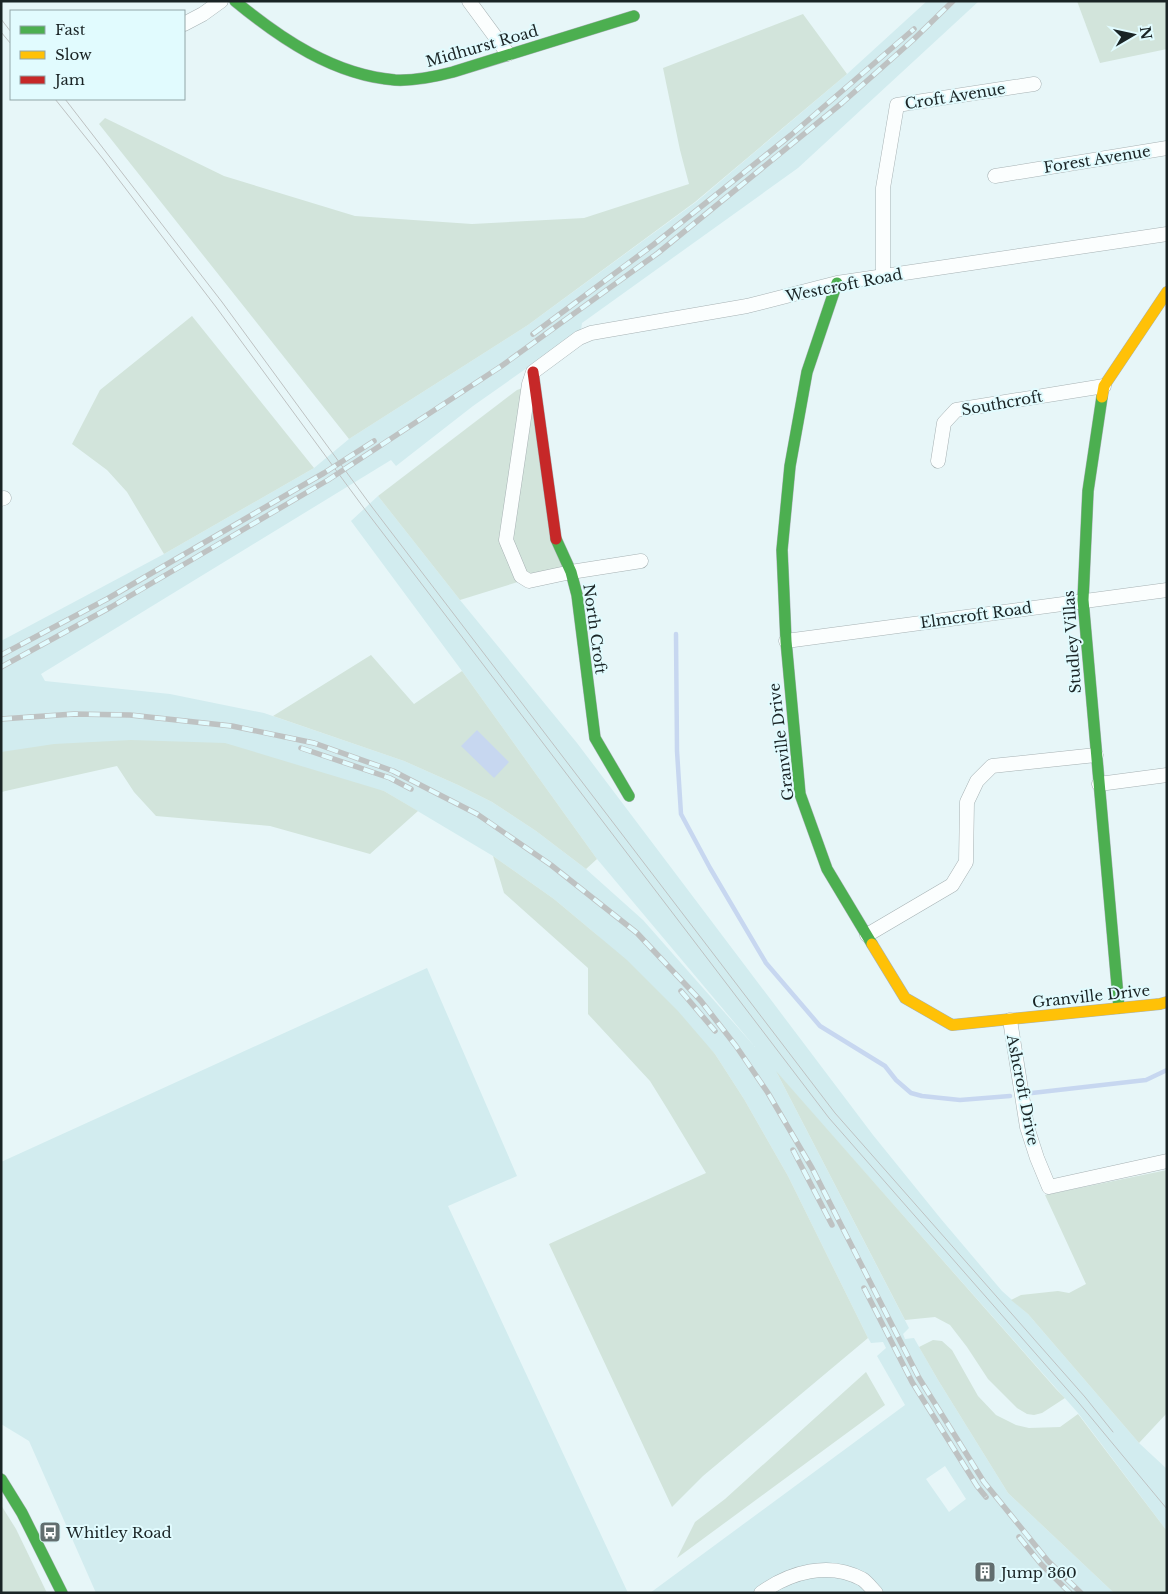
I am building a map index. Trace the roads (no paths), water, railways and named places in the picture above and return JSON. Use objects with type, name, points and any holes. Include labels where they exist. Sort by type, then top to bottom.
[{"type":"street","points":[[185,23],[221,1]]},
{"type":"street","name":"Midhurst Road","points":[[234,1],[273,31],[298,47],[324,60],[355,72],[397,80],[418,79],[472,66],[634,16]]},
{"type":"street","points":[[469,1],[508,54]]},
{"type":"street","name":"Croft Avenue","points":[[883,276],[883,188],[897,105],[1034,84]]},
{"type":"street","name":"Forest Avenue","points":[[995,176],[1167,148]]},
{"type":"street","name":"Westcroft Road","points":[[533,372],[585,335],[747,306],[837,283],[1167,234]]},
{"type":"street","name":"Granville Drive","points":[[837,283],[807,372],[790,466],[782,550],[786,641],[800,794],[827,869],[905,998],[952,1025],[1167,1002]]},
{"type":"street","name":"Studley Villas","points":[[1119,1008],[1082,600],[1088,491],[1104,386],[1167,292]]},
{"type":"street","points":[[533,372],[528,393],[506,540],[521,576],[524,579],[534,580],[640,561]]},
{"type":"street","name":"North Croft","points":[[533,372],[556,539],[571,572],[577,594],[595,738],[629,796]]},
{"type":"street","name":"Southcroft","points":[[938,461],[944,423],[956,410],[1104,386]]},
{"type":"street","name":"Elmcroft Road","points":[[786,641],[1167,590]]},
{"type":"street","points":[[867,935],[952,885],[966,862],[967,802],[977,781],[992,766],[1096,755]]},
{"type":"street","points":[[1099,784],[1167,775]]},
{"type":"street","name":"Ashcroft Drive","points":[[1010,1020],[1027,1127],[1049,1187],[1167,1162]]},
{"type":"street","points":[[1,1479],[22,1513],[62,1593]]},
{"type":"street","points":[[761,1593],[787,1578],[810,1571],[829,1570],[843,1571],[863,1580],[876,1593]]},
{"type":"waterway","points":[[676,634],[677,751],[681,814],[710,868],[766,963],[820,1026],[885,1066],[896,1080],[911,1093],[960,1100],[1010,1096]]},
{"type":"waterway","points":[[1032,1093],[1146,1080],[1167,1070]]},
{"type":"tram line","points":[[1,19],[10,31]]},
{"type":"tram line","points":[[1,32],[10,43]]},
{"type":"tram line","points":[[56,100],[216,307],[366,511],[829,1118],[1079,1403],[1167,1509]]},
{"type":"tram line","points":[[66,100],[222,302],[372,507],[835,1113],[1085,1397],[1113,1432]]},
{"type":"railway","points":[[1,667],[111,607],[328,480],[500,367],[658,253],[842,103],[913,40],[953,1]]},
{"type":"railway","points":[[533,334],[653,245],[791,135],[914,29]]},
{"type":"railway","points":[[1,655],[107,599],[324,473],[374,441]]},
{"type":"railway","points":[[1,719],[74,714],[130,715],[232,726],[314,743],[393,771],[477,814],[551,865],[637,933],[701,1001],[736,1046],[768,1093],[812,1168],[919,1378],[984,1482],[1048,1561],[1081,1593]]},
{"type":"railway","points":[[301,748],[390,778],[411,789]]},
{"type":"railway","points":[[681,991],[715,1031]]},
{"type":"railway","points":[[793,1150],[832,1225]]},
{"type":"railway","points":[[864,1288],[912,1382],[977,1486],[986,1497]]},
{"type":"railway","points":[[1019,1537],[1041,1564],[1070,1593]]},
{"type":"place","name":"Whitley Road","points":[[50,1532]]},
{"type":"place","name":"Jump 360","points":[[985,1572]]}]
